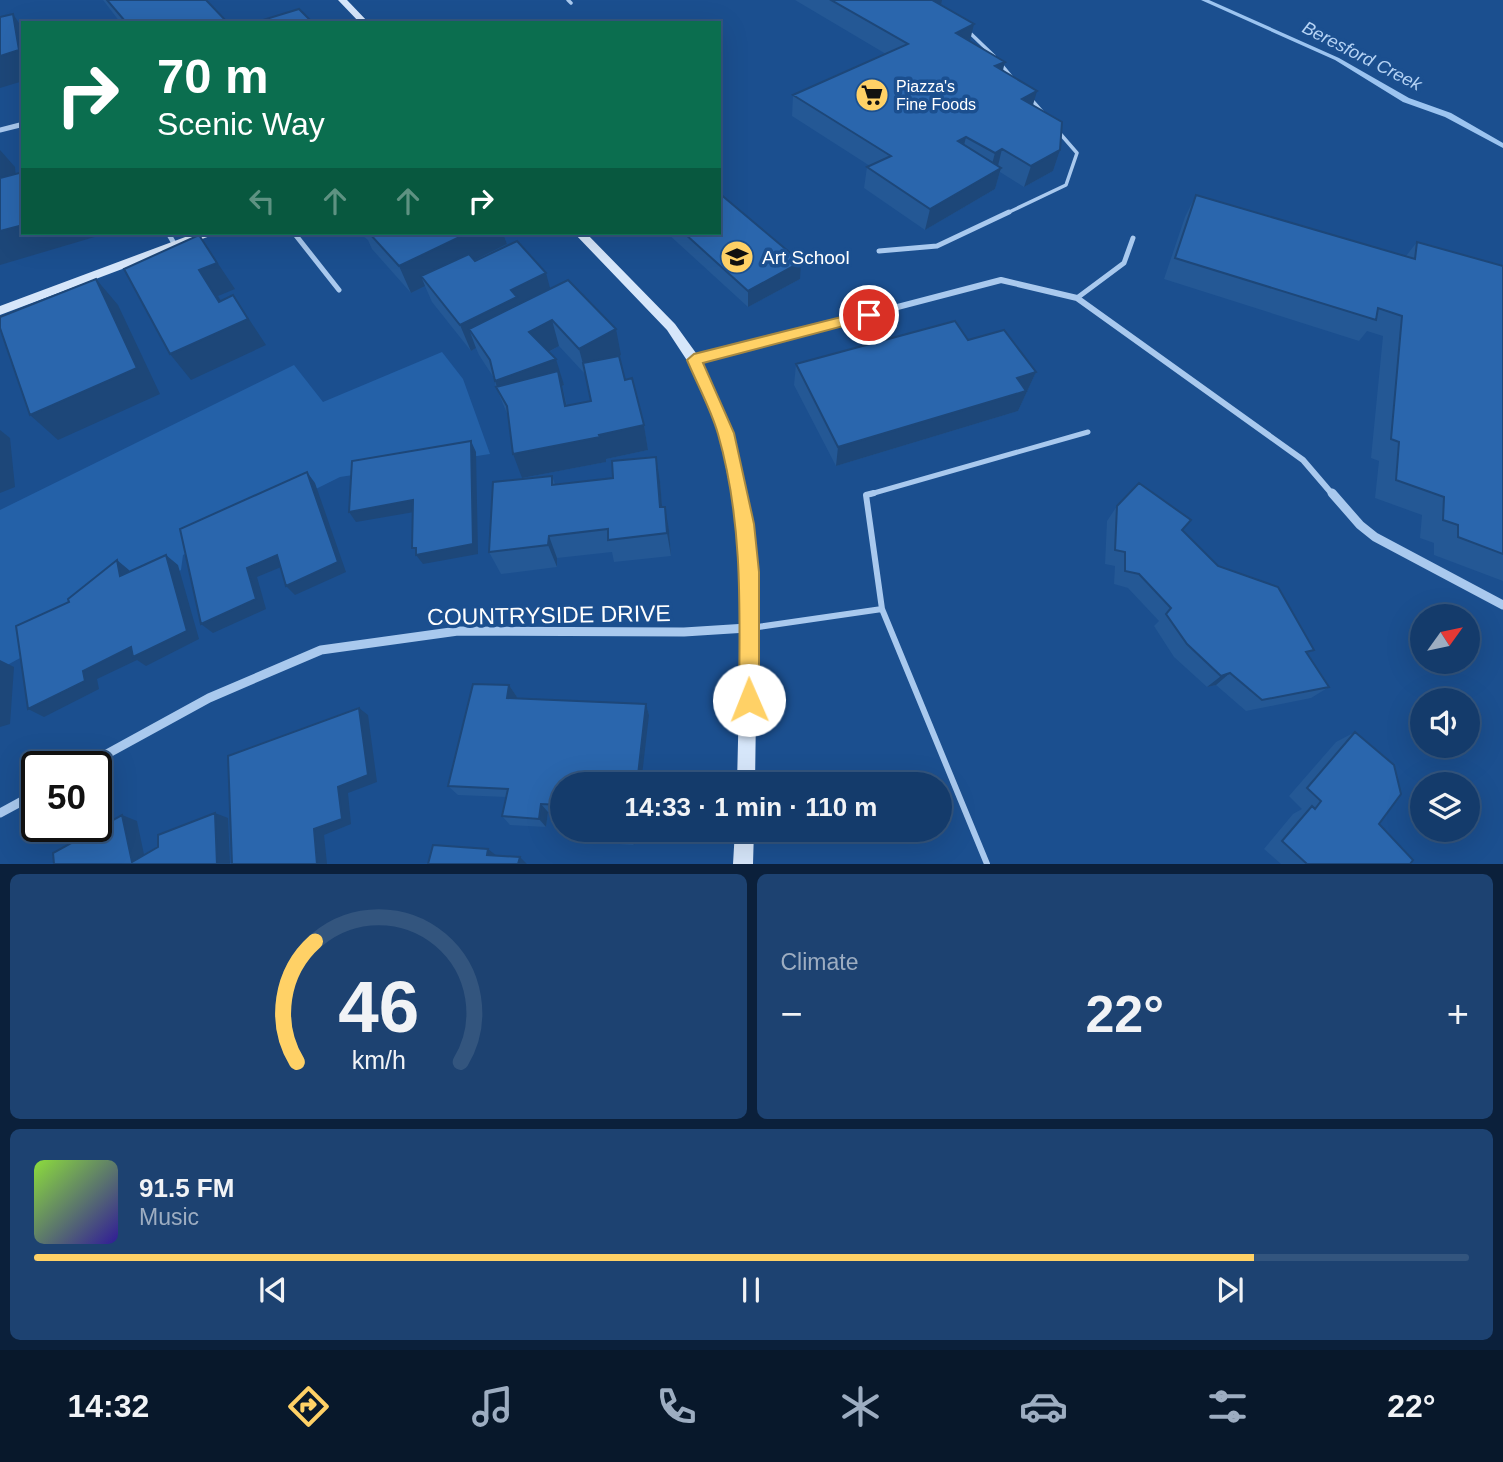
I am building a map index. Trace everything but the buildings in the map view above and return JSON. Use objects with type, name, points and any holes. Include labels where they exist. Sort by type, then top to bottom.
[{"type":"main road","points":[[342,0],[363,21]]},
{"type":"main road","points":[[0,312],[201,235]]},
{"type":"main road","points":[[582,235],[646,299],[694,360],[726,433],[737,477],[750,572],[746,772]]},
{"type":"main road","points":[[743,863],[744,842]]},
{"type":"street","points":[[0,130],[21,124]]},
{"type":"street","points":[[694,360],[1001,280],[1077,298],[1303,460],[1360,525],[1375,537],[1503,605]]},
{"type":"street","name":"COUNTRYSIDE DRIVE","points":[[112,751],[209,698],[321,650],[458,631],[684,632],[748,628]]},
{"type":"street","points":[[0,813],[21,802]]},
{"type":"lane","points":[[961,24],[1016,82]]},
{"type":"lane","points":[[878,251],[937,246],[1066,185],[1077,153],[1025,92]]},
{"type":"lane","points":[[169,235],[176,245]]},
{"type":"lane","points":[[296,235],[339,290]]},
{"type":"lane","points":[[1077,298],[1124,263],[1133,238]]},
{"type":"lane","points":[[987,863],[882,609],[866,495],[1088,432]]},
{"type":"lane","points":[[748,628],[882,609]]},
{"type":"shaded area","points":[[442,352],[463,379],[490,454],[340,477],[183,555],[181,570],[0,669],[0,510],[294,365],[323,402]]},
{"type":"waterway","name":"Beresford Creek","points":[[1204,0],[1337,59],[1406,100],[1448,115],[1503,146]]},
{"type":"place","name":"Piazza's Fine Foods","points":[[872,95]]},
{"type":"place","name":"Art School","points":[[737,257]]},
{"type":"route","points":[[749,700],[750,572],[745,524],[726,433],[694,360],[869,315]]}]
